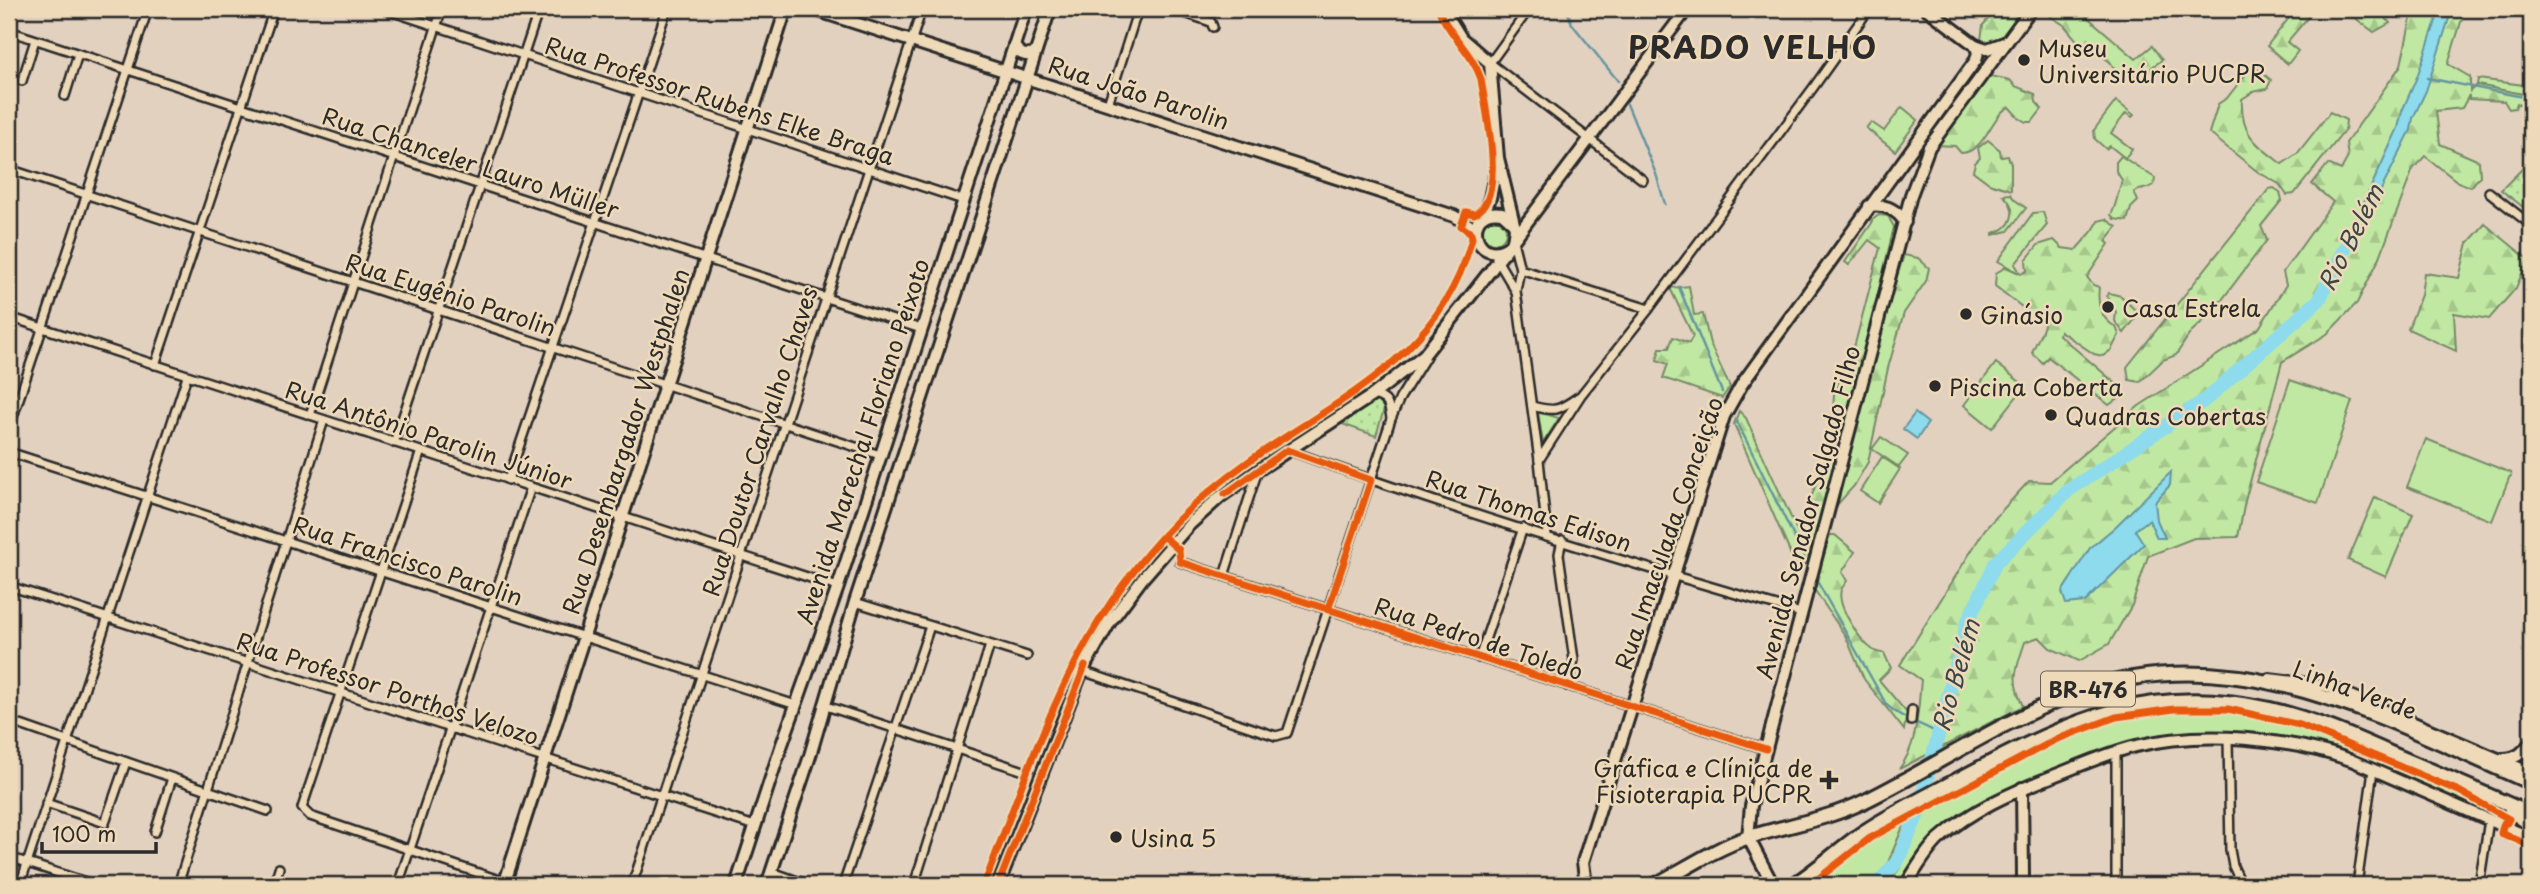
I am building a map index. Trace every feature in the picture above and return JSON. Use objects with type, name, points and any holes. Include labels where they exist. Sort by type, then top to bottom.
[{"type":"highway","name":"Linha Verde","points":[[1655,885],[1748,837],[1839,812],[1866,800],[2038,709],[2112,682],[2140,676],[2178,674],[2242,677],[2295,687],[2331,698],[2531,783]]},
{"type":"highway","name":"Linha Verde","points":[[1793,885],[1866,831],[1910,805],[2031,742],[2088,718],[2129,706],[2183,701],[2253,706],[2299,717],[2343,733],[2531,814]]},
{"type":"highway","points":[[2484,793],[2531,825]]},
{"type":"main road","name":"Rua Desembargador Westphalen","points":[[509,884],[545,759],[786,9]]},
{"type":"main road","name":"Rua João Parolin","points":[[812,9],[1454,216],[1469,218],[1484,215]]},
{"type":"main road","name":"Avenida Marechal Floriano Peixoto","points":[[736,885],[838,587],[1026,9]]},
{"type":"main road","name":"Avenida Marechal Floriano Peixoto","points":[[767,885],[809,759],[855,601],[1050,9]]},
{"type":"main road","points":[[1443,9],[1461,38],[1490,63],[1498,158],[1515,235],[1511,244],[1503,250],[1490,251],[1479,244],[1475,232],[1490,198],[1498,158]]},
{"type":"main road","points":[[998,885],[1082,671],[1125,600],[1172,544],[1220,497],[1373,395],[1423,355],[1511,244],[1687,9]]},
{"type":"main road","points":[[1927,9],[1975,45],[1987,49],[2006,42],[2031,9]]},
{"type":"main road","name":"Avenida Senador Salgado Filho","points":[[1748,837],[1751,806],[1911,195],[1929,148],[2006,42]]},
{"type":"main road","points":[[1014,45],[1016,50],[1025,55],[1034,54],[1036,51]]},
{"type":"main road","name":"Rua Imaculada Conceição","points":[[1586,885],[1583,862],[1724,416],[1742,384],[1976,60],[1978,52],[1975,45]]},
{"type":"main road","points":[[1869,206],[1889,208],[1905,222]]},
{"type":"main road","points":[[1484,215],[1502,213],[1512,222]]},
{"type":"main road","name":"Rua João Parolin","points":[[1454,216],[1475,232]]},
{"type":"main road","points":[[2242,677],[2327,686],[2531,773]]},
{"type":"main road","points":[[1906,885],[1927,852],[1948,831],[2022,788],[2116,752],[2164,741],[2266,741],[2318,750],[2373,770],[2531,838]]},
{"type":"main road","points":[[2499,759],[2518,756],[2531,743]]},
{"type":"main road","points":[[2021,885],[2022,788]]},
{"type":"main road","points":[[1748,837],[1773,885]]},
{"type":"street","points":[[9,429],[148,9]]},
{"type":"street","points":[[155,365],[274,9]]},
{"type":"street","name":"Rua Professor Rubens Elke Braga","points":[[384,9],[963,201]]},
{"type":"street","points":[[310,415],[442,9]]},
{"type":"street","points":[[394,443],[539,9]]},
{"type":"street","points":[[508,480],[667,9]]},
{"type":"street","name":"Rua Doutor Carvalho Chaves","points":[[632,885],[922,9]]},
{"type":"street","points":[[1108,104],[1138,9]]},
{"type":"street","points":[[1172,9],[1211,22],[1213,27]]},
{"type":"street","points":[[1529,9],[1490,63],[1643,180]]},
{"type":"street","points":[[1539,460],[1581,395],[1649,309],[1869,9]]},
{"type":"street","name":"Rua Chanceler Lauro Müller","points":[[9,31],[921,329]]},
{"type":"street","points":[[22,81],[35,40]]},
{"type":"street","points":[[65,96],[78,54]]},
{"type":"street","name":"Rua Eugênio Parolin","points":[[9,169],[880,455]]},
{"type":"street","points":[[2489,192],[2531,225]]},
{"type":"street","points":[[1511,244],[1520,269],[1516,291],[1539,460],[1546,535]]},
{"type":"street","points":[[1490,251],[1516,291]]},
{"type":"street","points":[[1520,269],[1649,309]]},
{"type":"street","name":"Rua Antônio Parolin Júnior","points":[[9,317],[838,587]]},
{"type":"street","points":[[1082,671],[1276,736],[1285,735],[1291,727],[1391,419],[1406,388],[1437,340]]},
{"type":"street","points":[[20,885],[187,376]]},
{"type":"street","points":[[1373,395],[1388,402],[1391,419]]},
{"type":"street","points":[[1532,405],[1552,411],[1560,409],[1581,395]]},
{"type":"street","points":[[178,885],[324,420]]},
{"type":"street","name":"Rua Thomas Edison","points":[[1287,450],[1371,480],[1672,576],[1801,613]]},
{"type":"street","name":"Rua Francisco Parolin","points":[[9,452],[796,705]]},
{"type":"street","points":[[421,452],[303,802],[303,811],[310,816],[509,884]]},
{"type":"street","points":[[1224,576],[1258,470]]},
{"type":"street","points":[[398,885],[531,487]]},
{"type":"street","points":[[1479,658],[1523,528]]},
{"type":"street","points":[[1562,540],[1559,554],[1574,660],[1567,686]]},
{"type":"street","name":"Rua Pedro de Toledo","points":[[1180,562],[1766,749]]},
{"type":"street","name":"Rua Professor Porthos Velozo","points":[[9,586],[755,826]]},
{"type":"street","points":[[855,601],[1027,656]]},
{"type":"street","points":[[843,885],[930,625]]},
{"type":"street","points":[[914,885],[959,750],[990,645]]},
{"type":"street","points":[[823,705],[1021,770]]},
{"type":"street","points":[[1911,720],[1912,710]]},
{"type":"street","points":[[9,721],[268,811]]},
{"type":"street","points":[[2228,739],[2231,858],[2242,885]]},
{"type":"street","points":[[2116,752],[2116,885]]},
{"type":"street","points":[[46,803],[105,823],[126,762]]},
{"type":"street","points":[[2357,885],[2373,770]]},
{"type":"street","points":[[155,832],[172,778]]},
{"type":"street","points":[[2479,885],[2489,820]]},
{"type":"street","points":[[9,857],[95,885]]},
{"type":"street","points":[[274,885],[279,868]]},
{"type":"street","points":[[772,872],[809,885]]},
{"type":"green space","points":[[1997,9],[2026,9],[2001,41],[1988,45],[1981,40],[1983,25]]},
{"type":"green space","points":[[2048,9],[2078,9],[2136,59],[2152,46],[2162,60],[2147,74],[2122,79],[2110,62],[2079,43],[2064,25],[2050,16]]},
{"type":"green space","points":[[2296,9],[2315,9],[2287,42],[2298,51],[2288,64],[2267,46]]},
{"type":"green space","points":[[2343,9],[2386,9],[2384,16],[2390,23],[2374,32]]},
{"type":"green space","points":[[2413,9],[2465,9],[2448,64],[2470,77],[2470,91],[2477,85],[2527,95],[2531,99],[2531,109],[2517,103],[2515,108],[2509,109],[2504,101],[2469,99],[2469,95],[2462,108],[2436,111],[2440,144],[2479,161],[2480,176],[2471,187],[2458,182],[2425,156],[2413,169],[2380,257],[2357,303],[2327,334],[2282,362],[2238,537],[2194,538],[2148,556],[2132,605],[2109,644],[2079,661],[2050,648],[2039,637],[2025,642],[2016,674],[2017,689],[2023,706],[1899,769],[1914,738],[1921,680],[1900,665],[1985,529],[2029,481],[2050,482],[2139,406],[2259,328],[2286,285],[2283,272],[2333,202],[2312,184],[2328,164],[2341,170],[2348,157],[2346,143],[2401,65]]},
{"type":"green space","points":[[2256,68],[2271,80],[2267,89],[2253,92],[2242,99],[2244,122],[2258,145],[2282,164],[2297,154],[2330,112],[2346,120],[2345,130],[2294,194],[2287,195],[2279,184],[2258,172],[2209,133],[2218,104],[2227,98],[2250,69]]},
{"type":"green space","points":[[1990,76],[2010,80],[2015,86],[2035,94],[2036,102],[2042,109],[2032,122],[2026,122],[2009,107],[1997,118],[1976,147],[1969,151],[1961,153],[1955,146],[1937,145]]},
{"type":"green space","points":[[2478,79],[2531,86],[2531,99],[2527,95],[2477,85]]},
{"type":"green space","points":[[2116,101],[2134,115],[2132,117],[2126,113],[2111,133],[2132,149],[2125,158],[2110,146],[2106,149],[2095,139],[2094,130]]},
{"type":"green space","points":[[1902,107],[1918,120],[1895,151],[1866,128],[1871,122],[1884,131]]},
{"type":"green space","points":[[1988,140],[2000,150],[2001,157],[2008,156],[2011,164],[2011,190],[1989,183],[1973,171],[1980,158],[1978,148]]},
{"type":"green space","points":[[2121,156],[2155,178],[2154,185],[2134,192],[2138,201],[2131,208],[2127,221],[2114,219],[2111,215],[2122,180],[2116,171],[2116,162]]},
{"type":"green space","points":[[2531,160],[2531,213],[2501,190]]},
{"type":"green space","points":[[2274,188],[2280,192],[2282,200],[2261,226],[2267,240],[2212,313],[2191,332],[2176,355],[2163,360],[2140,382],[2129,380],[2127,367],[2269,189]]},
{"type":"green space","points":[[2010,194],[2026,208],[2008,231],[1993,235],[2012,218],[2011,206],[2003,195]]},
{"type":"green space","points":[[2043,212],[2047,225],[2015,264],[2021,274],[1998,261],[2033,213]]},
{"type":"green space","points":[[1879,215],[1888,216],[1894,227],[1845,431],[1839,438],[1832,432],[1834,394],[1855,344],[1880,248],[1869,240],[1849,265],[1845,262],[1872,220]]},
{"type":"green space","points":[[1494,219],[1503,222],[1506,231],[1503,240],[1494,243],[1485,240],[1482,231],[1485,222]]},
{"type":"green space","points":[[2106,219],[2117,227],[2106,241],[2109,244],[2087,277],[2093,285],[2099,287],[2103,315],[2116,327],[2119,335],[2111,350],[2103,356],[2094,354],[2060,331],[2059,335],[2121,388],[2120,397],[2109,405],[2048,357],[2043,363],[2032,353],[2044,324],[1995,286],[1996,273],[2006,267],[2021,274],[2027,271],[2026,260],[2038,245],[2054,240],[2062,248],[2076,250],[2098,221]]},
{"type":"green space","points":[[2485,224],[2528,259],[2516,288],[2489,319],[2454,313],[2456,351],[2408,329],[2421,295],[2424,273],[2459,278],[2468,243]]},
{"type":"green space","points":[[1904,255],[1918,258],[1929,268],[1926,281],[1904,313],[1888,368],[1868,462],[1854,486],[1836,506],[1866,379]]},
{"type":"green space","points":[[1689,286],[1694,315],[1703,314],[1710,344],[1730,387],[1722,398],[1663,378],[1668,364],[1657,360],[1660,348],[1669,348],[1673,337],[1689,343],[1693,336],[1670,288]]},
{"type":"green space","points":[[2109,293],[2121,296],[2139,314],[2124,333],[2115,321],[2116,312],[2107,296]]},
{"type":"green space","points":[[1996,363],[2025,386],[1992,428],[1964,405]]},
{"type":"green space","points":[[2290,380],[2352,401],[2318,503],[2256,482]]},
{"type":"green space","points":[[1376,401],[1380,402],[1384,409],[1376,436],[1342,424]]},
{"type":"green space","points":[[1739,411],[1746,418],[1798,533],[1825,460],[1830,453],[1837,458],[1811,554],[1804,565],[1795,564],[1734,424]]},
{"type":"green space","points":[[1538,412],[1559,418],[1543,443]]},
{"type":"green space","points":[[1881,437],[1908,455],[1899,467],[1872,449]]},
{"type":"green space","points":[[2426,439],[2511,473],[2492,521],[2407,487]]},
{"type":"green space","points":[[1882,457],[1900,469],[1878,503],[1860,491]]},
{"type":"green space","points":[[2375,497],[2413,514],[2386,577],[2348,560]]},
{"type":"green space","points":[[1830,535],[1835,535],[1855,552],[1842,572],[1847,581],[1841,590],[1842,605],[1862,640],[1873,650],[1884,653],[1891,668],[1879,680],[1907,713],[1904,730],[1864,679],[1846,637],[1814,589]]},
{"type":"green space","points":[[2175,710],[2227,711],[2300,726],[2457,791],[2512,819],[2531,833],[2375,764],[2325,746],[2295,739],[2234,733],[2167,735],[2144,739],[2086,757],[2022,783],[1929,844],[1900,885],[1886,885],[1900,868],[1918,814],[2015,760],[2066,736],[2117,719]]},
{"type":"green space","points":[[1905,822],[1884,872],[1867,885],[1813,885],[1871,839]]},
{"type":"water","points":[[2440,9],[2452,9],[2411,130],[2371,210],[2337,261],[2398,128]]},
{"type":"water","points":[[1915,413],[1928,423],[1917,439],[1903,429]]},
{"type":"water","points":[[2171,472],[2170,485],[2155,502],[2157,520],[2165,538],[2157,538],[2149,520],[2135,530],[2144,544],[2085,602],[2066,604],[2062,592],[2090,548]]},
{"type":"waterway","points":[[1567,9],[1572,24],[1618,81]]},
{"type":"waterway","points":[[2427,78],[2523,97],[2531,103]]},
{"type":"waterway","points":[[1627,104],[1656,174],[1665,204]]},
{"type":"waterway","name":"Rio Belém","points":[[1876,885],[1897,862],[1918,814],[1967,623],[1996,562],[2069,490],[2205,400],[2319,300],[2350,238]]},
{"type":"waterway","points":[[1679,287],[1722,392]]},
{"type":"waterway","points":[[1736,420],[1805,559]]},
{"type":"waterway","points":[[1818,583],[1886,704],[1939,734]]},
{"type":"cycle path","points":[[984,885],[1056,702],[1077,659],[1129,577],[1171,527],[1214,487],[1352,394],[1412,344],[1437,314],[1458,279],[1472,238],[1471,233],[1461,226],[1466,212],[1474,214],[1484,205],[1490,191],[1492,152],[1481,79],[1472,60],[1438,9]]},
{"type":"cycle path","points":[[1225,494],[1287,450],[1371,480],[1328,610]]},
{"type":"cycle path","points":[[1163,536],[1179,550],[1180,562],[1766,749]]},
{"type":"cycle path","points":[[998,885],[1085,666]]},
{"type":"cycle path","points":[[1810,885],[1870,838],[2055,740],[2116,717],[2174,709],[2228,709],[2300,725],[2459,791],[2509,819],[2504,823],[2501,833],[2531,846]]},
{"type":"place","name":"Museu Universitário PUCPR","points":[[2024,60]]},
{"type":"place","name":"Casa Estrela","points":[[2108,307]]},
{"type":"place","name":"Ginásio","points":[[1966,314]]},
{"type":"place","name":"Piscina Coberta","points":[[1935,386]]},
{"type":"place","name":"Quadras Cobertas","points":[[2051,415]]},
{"type":"place","name":"Gráfica e Clínica de Fisioterapia PUCPR","points":[[1829,780]]},
{"type":"place","name":"Usina 5","points":[[1116,837]]},
{"type":"district","name":"PRADO VELHO","points":[[1753,46]]}]
